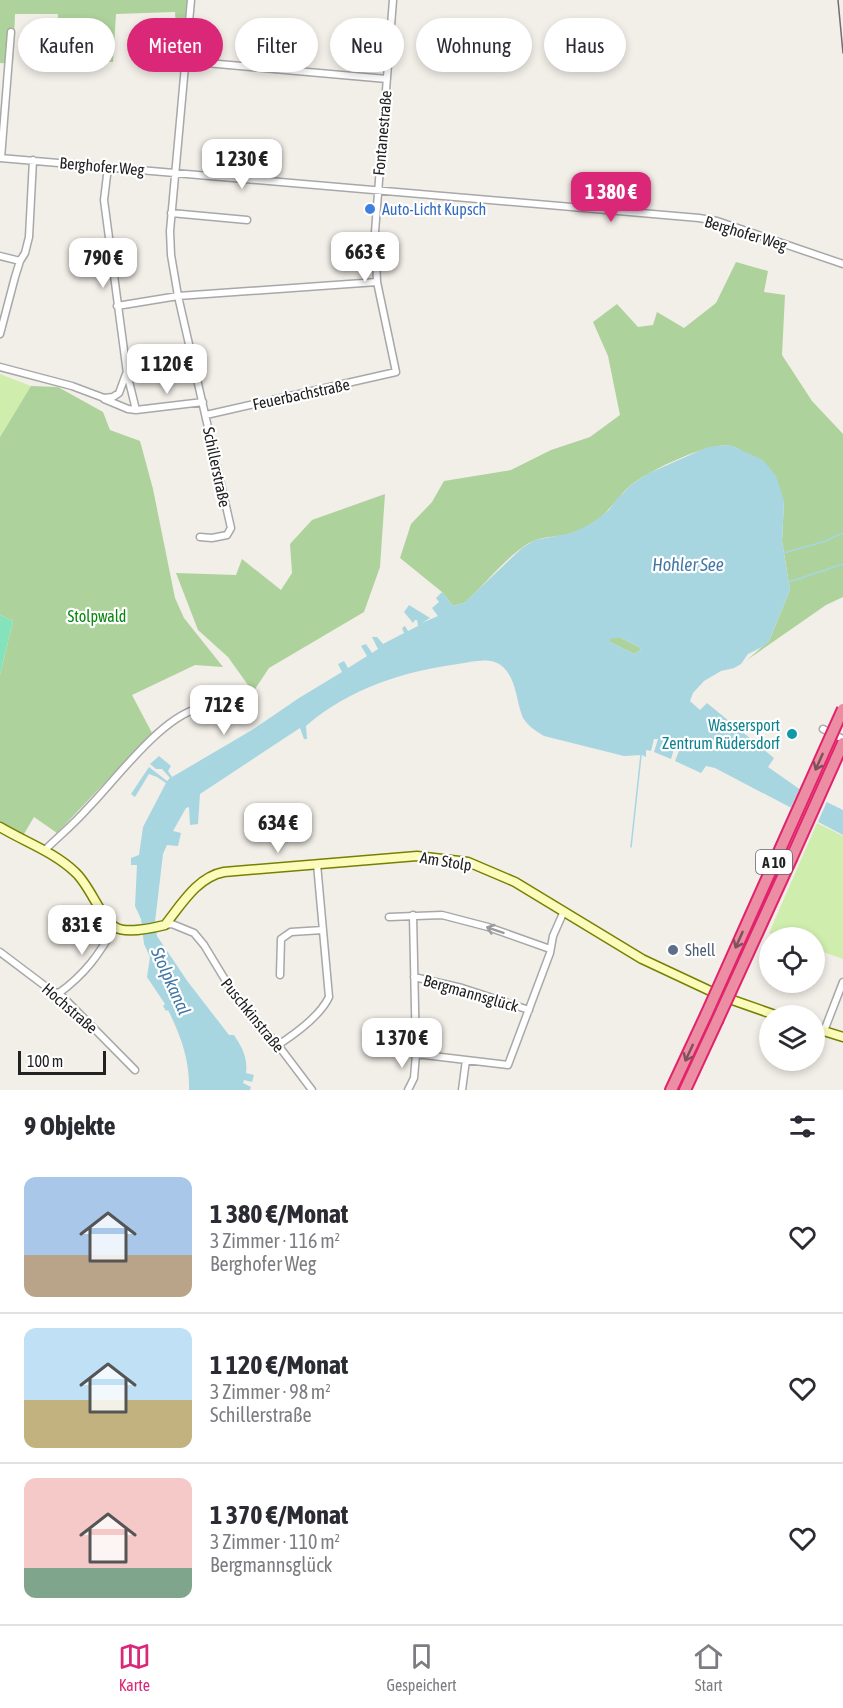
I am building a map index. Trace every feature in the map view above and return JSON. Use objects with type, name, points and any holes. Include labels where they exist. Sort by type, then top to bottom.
[{"type":"highway","name":"A 10","points":[[671,1090],[843,709]]},
{"type":"highway","name":"A 10","points":[[685,1090],[843,741]]},
{"type":"main road","points":[[0,827],[68,866],[82,880],[114,927],[135,930],[163,925]]},
{"type":"main road","name":"Am Stolp","points":[[163,925],[194,889],[215,873],[417,856],[468,862],[515,882],[642,959],[721,996],[759,1009]]},
{"type":"main road","points":[[825,1031],[843,1037]]},
{"type":"street","name":"Schillerstraße","points":[[189,18],[191,0]]},
{"type":"street","name":"Fontanestraße","points":[[393,0],[375,232],[377,282],[396,372]]},
{"type":"street","points":[[0,158],[11,32]]},
{"type":"street","points":[[223,64],[387,79]]},
{"type":"street","name":"Schillerstraße","points":[[183,72],[171,213],[171,255],[178,296],[231,528],[227,535],[212,538],[200,537]]},
{"type":"street","name":"Berghofer Weg","points":[[0,158],[710,220],[843,264]]},
{"type":"street","points":[[0,334],[20,261],[26,253],[33,160]]},
{"type":"street","points":[[108,166],[104,200],[127,373],[136,410]]},
{"type":"street","points":[[171,213],[247,220]]},
{"type":"street","points":[[0,256],[20,261]]},
{"type":"street","points":[[117,306],[178,296],[377,282]]},
{"type":"street","points":[[0,367],[72,386],[128,409],[203,402]]},
{"type":"street","name":"Feuerbachstraße","points":[[206,415],[396,372]]},
{"type":"street","points":[[99,397],[113,397],[119,393],[127,373]]},
{"type":"street","points":[[44,851],[87,810],[164,728],[192,709],[204,707],[225,724],[246,703]]},
{"type":"street","points":[[822,729],[843,741]]},
{"type":"street","points":[[278,1046],[299,1031],[329,997],[317,864]]},
{"type":"street","name":"Bergmannsglück","points":[[416,1054],[508,1065],[564,911]]},
{"type":"street","name":"Bergmannsglück","points":[[408,1090],[414,1078],[416,1054],[413,915]]},
{"type":"street","points":[[389,917],[442,915],[488,927],[550,949]]},
{"type":"street","name":"Puschkinstraße","points":[[163,925],[172,924],[194,933],[204,945],[235,996],[312,1090]]},
{"type":"street","points":[[59,993],[74,982],[96,959],[114,927]]},
{"type":"street","points":[[280,975],[281,939],[291,932],[323,930]]},
{"type":"street","name":"Hochstraße","points":[[0,952],[53,992],[59,993],[135,1070]]},
{"type":"street","name":"Bergmannsglück","points":[[414,977],[462,988],[529,1010]]},
{"type":"street","points":[[825,1028],[843,982]]},
{"type":"street","points":[[462,1090],[466,1060]]},
{"type":"green space","points":[[0,0],[188,0],[186,18],[175,18],[175,12],[116,14],[115,30],[115,18],[58,18],[58,14],[15,14],[13,64],[0,63]]},
{"type":"green space","points":[[736,262],[768,271],[764,292],[785,295],[782,355],[812,401],[843,434],[843,597],[826,605],[747,660],[769,641],[790,590],[782,541],[784,501],[753,461],[746,454],[731,446],[695,452],[665,465],[631,485],[596,521],[575,532],[527,544],[508,559],[464,603],[453,606],[442,592],[400,558],[411,524],[432,502],[444,481],[511,470],[551,450],[590,437],[620,415],[608,356],[593,322],[617,304],[638,327],[653,325],[657,312],[684,328],[716,303]]},
{"type":"green space","points":[[0,374],[31,386],[0,437]]},
{"type":"green space","name":"Stolpwald","points":[[31,386],[58,387],[103,412],[110,430],[140,441],[153,489],[175,598],[184,618],[223,667],[195,665],[132,695],[152,733],[57,833],[34,817],[21,839],[0,827],[0,675],[13,621],[0,615],[0,437]]},
{"type":"green space","points":[[385,494],[380,567],[364,612],[269,668],[253,692],[228,657],[198,630],[176,573],[236,575],[242,559],[281,590],[292,573],[290,544],[312,520]]},
{"type":"green space","points":[[0,615],[13,621],[0,675]]},
{"type":"green space","points":[[610,638],[621,638],[641,650],[634,654],[610,642]]},
{"type":"green space","points":[[817,823],[843,836],[843,959],[825,953],[825,927],[772,927]]},
{"type":"water","name":"Hohler See","points":[[730,445],[763,460],[776,476],[784,501],[782,541],[790,590],[769,641],[748,654],[741,664],[721,671],[704,681],[693,693],[690,701],[700,710],[707,703],[774,758],[768,767],[798,788],[843,810],[843,835],[715,768],[706,766],[701,773],[675,761],[678,748],[674,749],[671,759],[654,752],[658,739],[654,739],[651,751],[646,750],[646,757],[642,755],[624,756],[544,736],[523,718],[508,672],[493,662],[475,661],[417,671],[378,684],[358,692],[322,713],[306,726],[307,739],[304,739],[300,728],[200,794],[198,824],[190,825],[189,807],[186,808],[173,831],[181,833],[178,846],[167,845],[163,854],[155,922],[157,936],[188,982],[229,1035],[234,1035],[244,1053],[246,1073],[254,1075],[252,1082],[244,1080],[243,1083],[251,1087],[250,1090],[189,1090],[188,1069],[181,1039],[168,1010],[166,1011],[163,1006],[165,1004],[147,977],[150,957],[144,944],[141,919],[135,906],[137,865],[131,865],[131,858],[139,855],[143,827],[166,783],[149,774],[135,797],[131,794],[149,767],[167,781],[170,778],[162,769],[156,769],[150,764],[159,756],[171,766],[168,771],[172,777],[252,730],[342,672],[338,664],[344,661],[348,668],[367,656],[361,646],[366,644],[372,653],[378,649],[372,637],[377,637],[383,644],[404,633],[402,628],[405,626],[408,631],[418,626],[417,620],[413,623],[404,612],[409,605],[430,618],[422,623],[438,616],[432,608],[439,602],[436,598],[442,592],[453,606],[464,603],[522,548],[535,540],[572,533],[594,522],[609,510],[631,485],[647,474],[708,447]],"holes":[[[621,638],[639,647],[641,650],[634,654],[610,642],[610,639]]]},
{"type":"pier","points":[[801,786],[828,799],[817,824],[790,809]]},
{"type":"waterway","points":[[783,553],[823,542],[843,533]]},
{"type":"waterway","points":[[789,582],[843,564]]},
{"type":"waterway","points":[[631,847],[641,755]]},
{"type":"tram line","points":[[838,0],[843,53]]},
{"type":"place","name":"Auto-Licht Kupsch","points":[[370,209]]},
{"type":"place","name":"Wassersport Zentrum Rüdersdorf","points":[[792,734]]},
{"type":"place","name":"Shell","points":[[673,950]]},
{"type":"water label","name":"Stolpkanal","points":[[171,981]]}]
